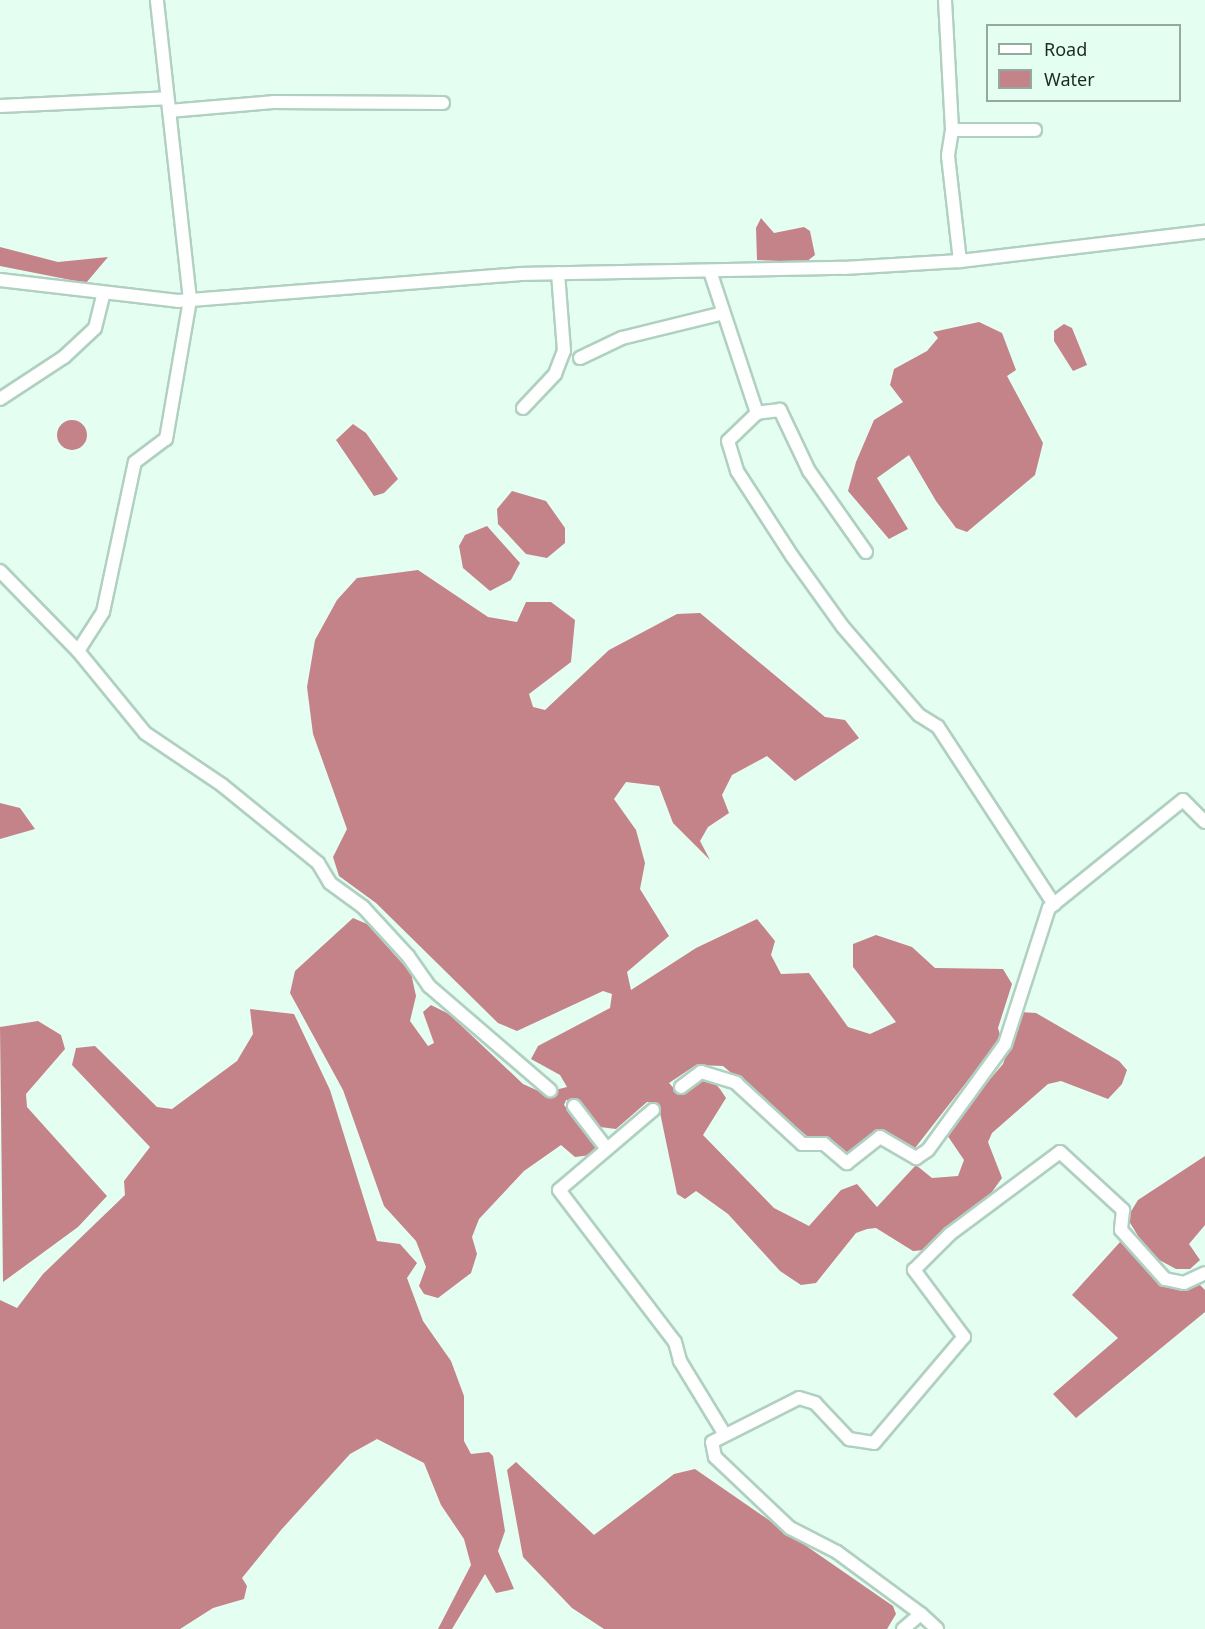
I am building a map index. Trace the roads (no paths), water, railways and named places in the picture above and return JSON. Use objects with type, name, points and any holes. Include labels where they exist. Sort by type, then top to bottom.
[{"type":"street","points":[[78,651],[103,612],[135,462],[166,439],[190,300],[157,0]]},
{"type":"street","points":[[945,0],[952,130],[948,156],[960,261]]},
{"type":"street","points":[[0,106],[273,102],[443,103]]},
{"type":"street","points":[[952,130],[1035,130]]},
{"type":"street","points":[[0,280],[104,293],[190,300],[558,273],[710,271],[960,261],[1205,232]]},
{"type":"street","points":[[710,271],[720,315],[757,413]]},
{"type":"street","points":[[523,408],[555,374],[564,351],[558,273]]},
{"type":"street","points":[[0,399],[64,357],[95,328],[104,293]]},
{"type":"street","points":[[580,358],[622,338],[720,315]]},
{"type":"street","points":[[866,552],[809,471],[780,410],[757,413],[728,441],[738,471],[843,627],[919,715],[938,727],[1054,904]]},
{"type":"street","points":[[0,571],[78,651],[146,733],[222,785],[318,863],[330,883],[363,907],[408,956],[429,986],[549,1090]]},
{"type":"street","points":[[681,1087],[701,1072],[728,1079],[802,1144],[824,1144],[847,1163],[880,1137],[916,1158],[928,1150],[1005,1044],[1054,904],[1183,800],[1205,822]]},
{"type":"street","points":[[574,1106],[607,1149]]},
{"type":"street","points":[[653,1110],[560,1190],[675,1342],[680,1361],[724,1433]]},
{"type":"street","points":[[937,1629],[921,1614],[837,1552],[790,1528],[744,1487],[716,1457],[712,1442],[724,1433],[799,1398],[815,1403],[849,1439],[874,1443],[964,1337],[914,1270],[950,1233],[1060,1152],[1123,1209],[1121,1230],[1165,1279],[1184,1283],[1205,1273]]},
{"type":"street","points":[[903,1629],[921,1614]]},
{"type":"water","points":[[761,218],[774,233],[804,227],[810,231],[815,255],[806,262],[757,260],[756,228]]},
{"type":"water","points":[[0,247],[58,262],[108,257],[86,283],[0,266]]},
{"type":"water","points":[[979,322],[1002,333],[1016,370],[1007,376],[1043,443],[1035,475],[967,532],[956,528],[936,501],[909,455],[877,478],[908,529],[889,539],[848,491],[856,462],[874,420],[903,402],[890,385],[894,369],[927,351],[938,338],[933,332]]},
{"type":"water","points":[[1064,324],[1072,328],[1087,365],[1073,371],[1054,341],[1054,331]]},
{"type":"water","points":[[72,420],[83,424],[87,435],[83,446],[72,450],[61,446],[57,435],[61,424]]},
{"type":"water","points":[[353,424],[366,433],[398,479],[384,493],[374,496],[336,440]]},
{"type":"water","points":[[512,491],[546,501],[565,528],[565,543],[547,558],[526,554],[498,524],[497,509]]},
{"type":"water","points":[[487,526],[520,563],[511,580],[490,591],[463,568],[459,546],[465,535]]},
{"type":"water","points":[[418,570],[488,617],[517,622],[526,602],[551,602],[575,620],[571,662],[529,694],[533,707],[545,710],[609,650],[677,614],[700,613],[825,717],[845,720],[859,738],[795,781],[767,756],[732,775],[722,795],[729,813],[708,827],[700,841],[710,860],[673,823],[659,786],[626,782],[614,799],[636,830],[645,863],[640,889],[669,936],[627,972],[631,990],[696,948],[757,919],[775,941],[771,955],[781,974],[809,973],[848,1027],[870,1034],[896,1022],[853,967],[853,944],[876,935],[912,947],[935,968],[1003,969],[1012,984],[998,1028],[1001,1038],[915,1148],[876,1130],[848,1155],[821,1136],[807,1136],[723,1066],[696,1065],[669,1083],[678,1093],[700,1080],[711,1079],[720,1089],[726,1098],[703,1135],[774,1208],[809,1226],[841,1190],[857,1184],[877,1207],[916,1165],[932,1178],[958,1176],[964,1160],[945,1132],[1003,1064],[1020,1012],[1036,1013],[1119,1061],[1127,1070],[1122,1084],[1108,1099],[1061,1081],[1048,1084],[992,1133],[988,1142],[1002,1178],[989,1196],[925,1250],[913,1251],[876,1228],[867,1229],[856,1233],[816,1283],[801,1285],[780,1271],[728,1214],[696,1191],[685,1199],[677,1194],[658,1103],[647,1102],[616,1129],[600,1127],[580,1101],[566,1100],[564,1105],[597,1145],[591,1155],[575,1157],[561,1145],[524,1171],[479,1219],[472,1237],[477,1254],[471,1273],[438,1298],[424,1294],[419,1286],[426,1267],[416,1241],[384,1206],[343,1090],[290,993],[295,971],[353,918],[367,924],[411,973],[416,996],[410,1021],[428,1046],[434,1043],[423,1012],[431,1005],[449,1014],[523,1084],[543,1093],[567,1087],[560,1075],[531,1059],[538,1046],[610,1008],[612,994],[603,991],[517,1031],[498,1023],[376,903],[339,876],[333,857],[347,829],[313,734],[307,687],[315,640],[337,600],[357,578]]},
{"type":"water","points":[[0,803],[20,808],[35,829],[0,839]]},
{"type":"water","points":[[250,1009],[294,1014],[330,1090],[377,1241],[400,1244],[417,1263],[407,1278],[423,1321],[451,1361],[464,1396],[464,1441],[471,1454],[489,1452],[493,1456],[505,1531],[498,1551],[514,1589],[496,1593],[485,1574],[452,1629],[438,1629],[471,1565],[464,1539],[441,1505],[424,1463],[377,1439],[350,1454],[281,1530],[242,1578],[247,1586],[244,1599],[213,1608],[180,1629],[0,1629],[0,1300],[17,1308],[43,1274],[125,1195],[124,1181],[150,1147],[72,1065],[76,1048],[95,1046],[157,1107],[172,1109],[237,1061],[253,1034]]},
{"type":"water","points":[[38,1021],[61,1035],[65,1049],[26,1094],[27,1107],[107,1196],[78,1227],[3,1282],[0,1027]]},
{"type":"water","points":[[1205,1156],[1205,1225],[1189,1244],[1200,1260],[1190,1269],[1176,1269],[1150,1255],[1127,1218],[1138,1200]]},
{"type":"water","points":[[1121,1241],[1140,1255],[1155,1278],[1172,1287],[1199,1284],[1205,1290],[1205,1312],[1076,1418],[1053,1394],[1118,1338],[1072,1295]]},
{"type":"water","points":[[516,1462],[594,1535],[674,1474],[695,1469],[893,1606],[896,1614],[887,1629],[604,1629],[572,1608],[523,1557],[507,1470]]}]
